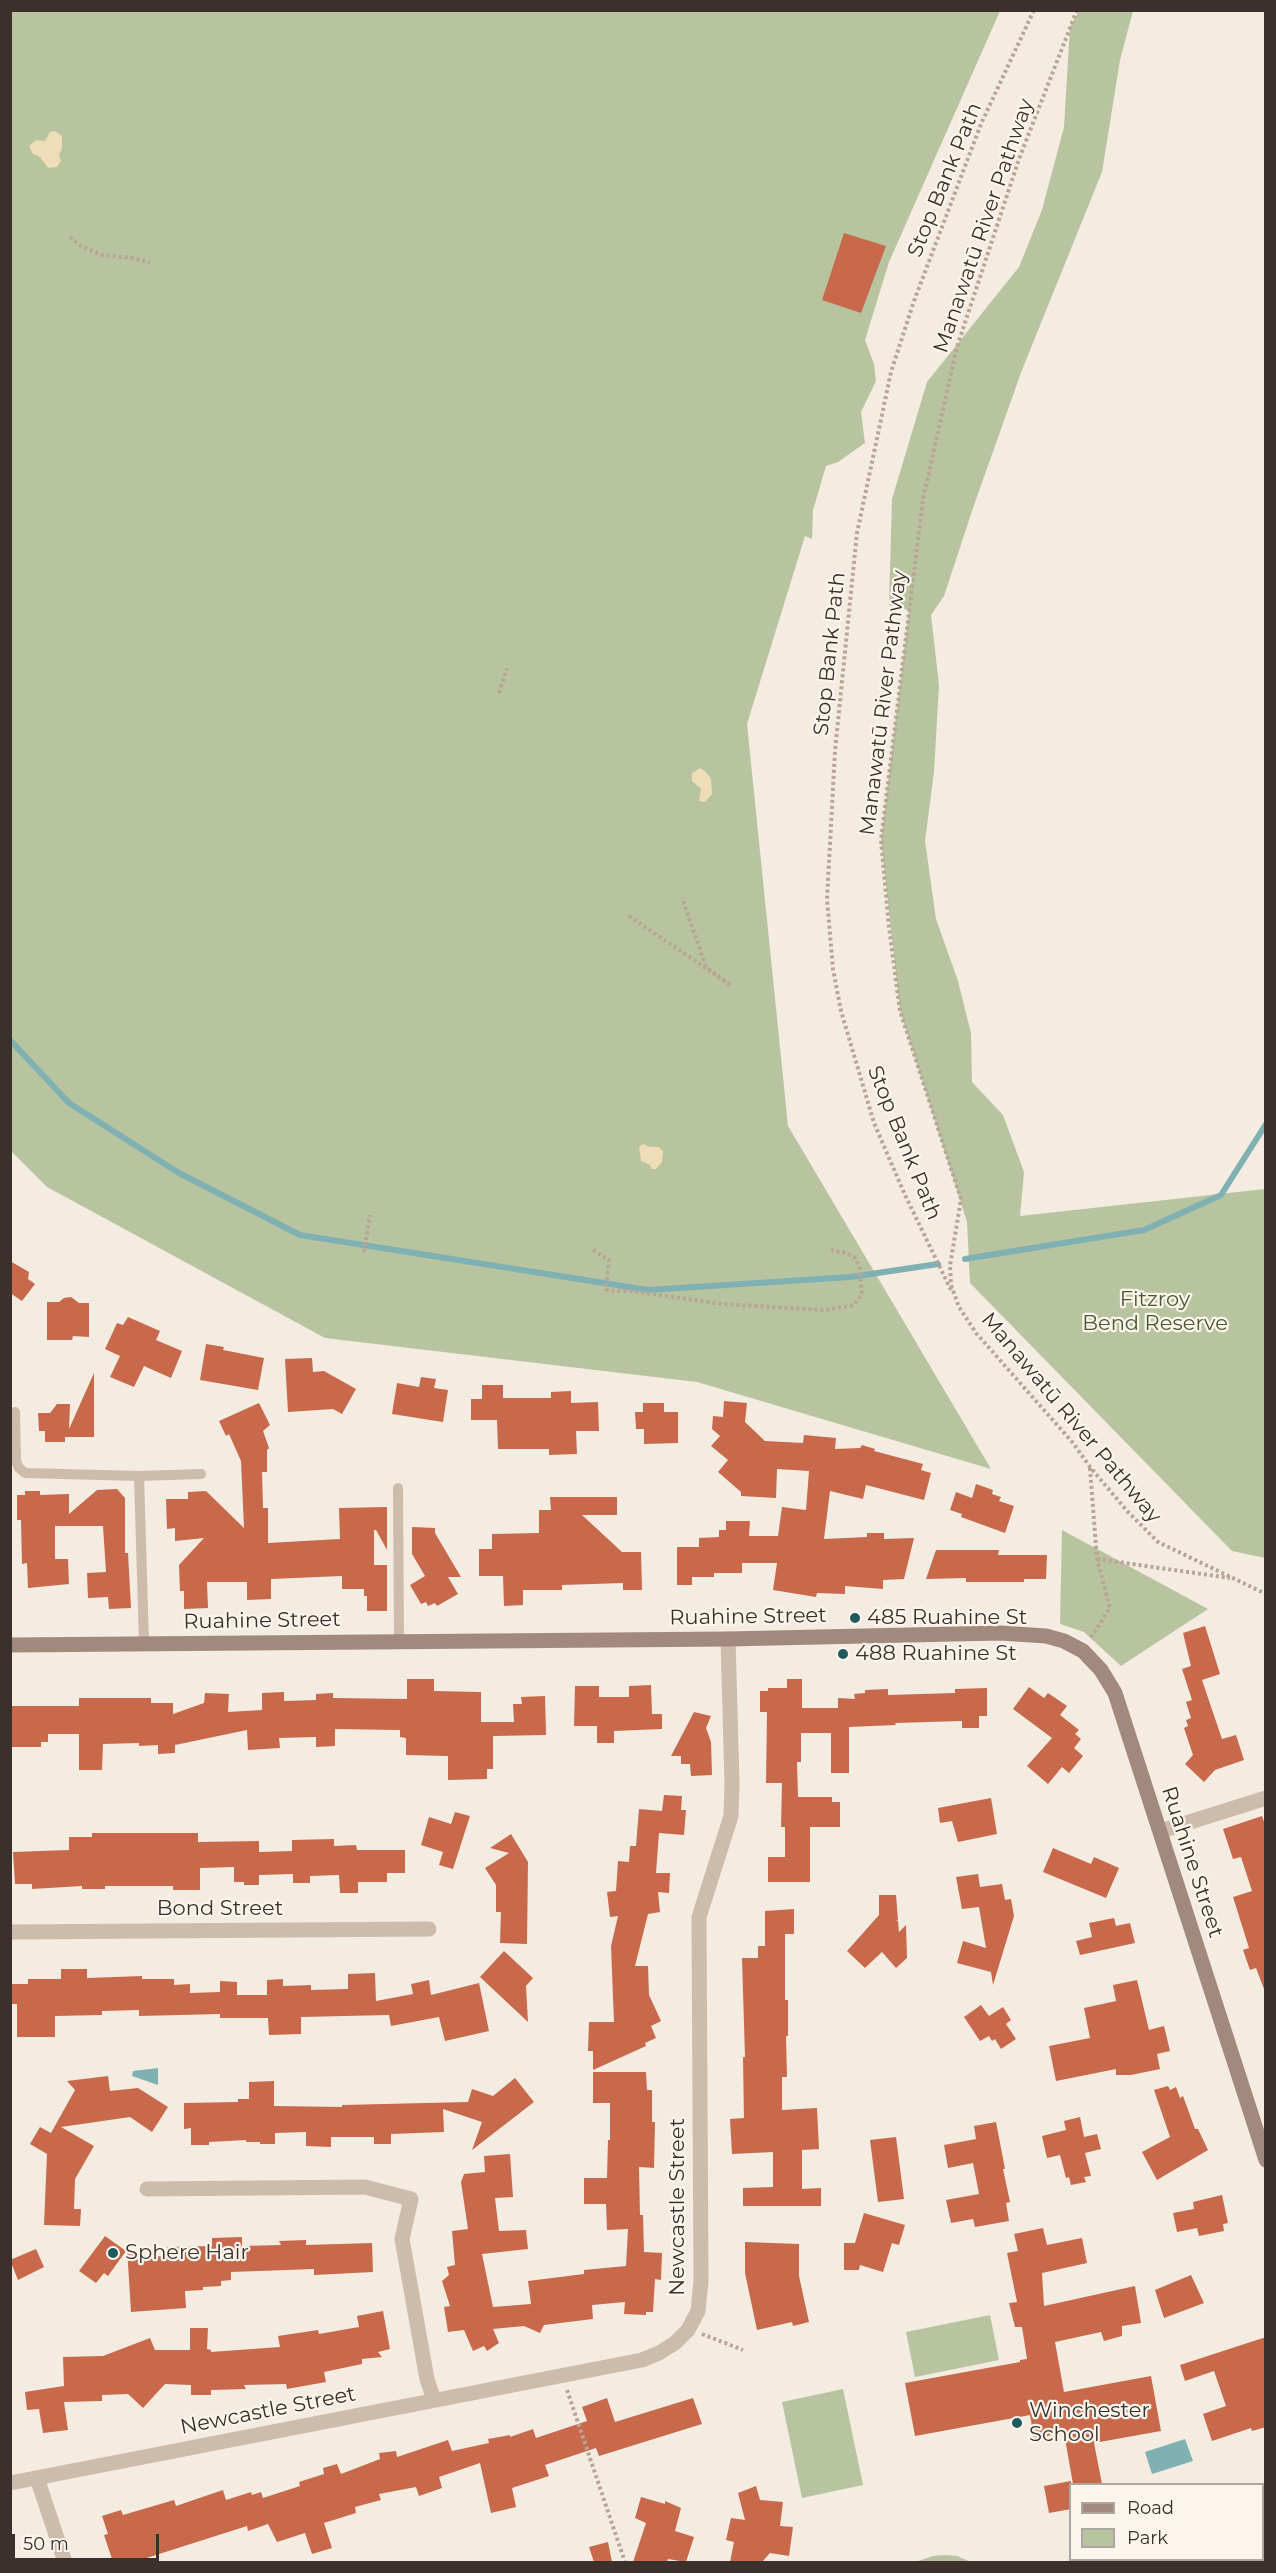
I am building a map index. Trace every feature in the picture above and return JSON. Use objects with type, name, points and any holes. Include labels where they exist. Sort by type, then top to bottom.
[{"type":"street","name":"Ruahine Street","points":[[10,1645],[728,1639],[1000,1633],[1046,1636],[1064,1641],[1083,1651],[1101,1670],[1115,1693],[1266,2160]]},
{"type":"street","name":"Newcastle Street","points":[[10,2483],[642,2360],[675,2343],[688,2330],[698,2311],[701,2281],[699,1917],[731,1816],[728,1639]]},
{"type":"street","points":[[1161,1831],[1266,1798]]},
{"type":"street","name":"Bond Street","points":[[10,1932],[429,1929]]},
{"type":"street","points":[[147,2189],[365,2187],[411,2199],[402,2239],[427,2379],[434,2400]]},
{"type":"street","points":[[37,2478],[65,2562]]},
{"type":"lane","points":[[15,1412],[16,1461],[25,1473],[139,1476],[201,1474]]},
{"type":"lane","points":[[139,1476],[144,1644]]},
{"type":"lane","points":[[398,1488],[399,1641]]},
{"type":"path","name":"Stop Bank Path","points":[[959,1307],[905,1196],[874,1123],[841,1011],[833,969],[827,900],[835,751],[857,532],[891,372],[914,301],[981,124],[1034,10]]},
{"type":"path","name":"Manawatū River Pathway","points":[[1077,10],[1020,159],[957,347],[922,499],[881,840],[900,1011],[961,1199],[950,1266],[951,1285],[959,1307],[976,1333],[1073,1443],[1090,1467],[1158,1542],[1266,1594]]},
{"type":"path","points":[[70,237],[79,245],[101,255],[150,263]]},
{"type":"path","points":[[499,693],[507,668]]},
{"type":"path","points":[[629,916],[729,984],[706,967],[682,898]]},
{"type":"path","points":[[364,1252],[370,1215]]},
{"type":"path","points":[[593,1250],[609,1260],[606,1289],[609,1291],[631,1291],[722,1304],[823,1310],[854,1305],[862,1294],[859,1265],[854,1257],[846,1252],[831,1250]]},
{"type":"path","points":[[1083,1651],[1110,1608],[1097,1558],[1090,1467]]},
{"type":"path","points":[[1097,1558],[1234,1578]]},
{"type":"path","points":[[688,2330],[743,2350]]},
{"type":"path","points":[[563,2374],[625,2562]]},
{"type":"green space","points":[[10,11],[1000,11],[889,262],[865,340],[874,364],[876,381],[861,412],[865,443],[838,462],[826,466],[813,510],[812,539],[805,536],[747,724],[788,1126],[991,1469],[697,1382],[325,1338],[47,1187],[11,1151]]},
{"type":"green space","name":"Fitzroy Bend Reserve","points":[[1079,11],[1133,11],[1120,60],[1102,172],[1022,370],[944,596],[931,615],[939,685],[934,772],[925,841],[936,919],[958,981],[971,1033],[972,1082],[1003,1115],[1024,1172],[1020,1216],[1265,1189],[1265,1558],[1232,1551],[970,1283],[967,1222],[900,1011],[881,840],[909,610],[889,605],[892,499],[927,382],[1019,267],[1042,210],[1064,127],[1070,27]]},
{"type":"green space","points":[[1062,1530],[1208,1609],[1121,1666],[1084,1632],[1060,1624]]},
{"type":"green space","points":[[990,2315],[999,2360],[915,2377],[906,2332]]},
{"type":"green space","points":[[843,2389],[863,2485],[802,2498],[782,2402]]},
{"type":"green space","points":[[933,2556],[957,2556],[971,2562],[915,2562]]},
{"type":"sand","points":[[55,131],[62,136],[62,148],[59,155],[61,161],[57,167],[48,168],[40,157],[33,154],[29,146],[36,140],[45,141],[50,132]]},
{"type":"sand","points":[[700,768],[711,779],[712,794],[705,802],[699,801],[701,789],[692,781],[692,773]]},
{"type":"sand","points":[[643,1144],[658,1147],[663,1151],[662,1162],[656,1169],[652,1169],[650,1165],[641,1161],[639,1147]]},
{"type":"water","points":[[158,2068],[158,2085],[132,2076],[133,2071]]},
{"type":"water","points":[[1185,2439],[1193,2461],[1152,2474],[1145,2452]]},
{"type":"building","points":[[844,233],[886,246],[861,313],[822,300]]},
{"type":"building","points":[[10,1261],[29,1272],[28,1279],[35,1284],[22,1301],[10,1293]]},
{"type":"building","points":[[71,1297],[79,1303],[89,1303],[89,1337],[73,1336],[72,1340],[47,1340],[47,1302],[59,1302]]},
{"type":"building","points":[[128,1317],[160,1331],[156,1340],[182,1351],[171,1378],[144,1366],[134,1387],[110,1377],[120,1356],[105,1349],[117,1323],[123,1325]]},
{"type":"building","points":[[206,1344],[224,1347],[223,1350],[264,1358],[258,1390],[200,1380]]},
{"type":"building","points":[[312,1358],[313,1372],[324,1371],[356,1389],[342,1414],[333,1409],[288,1412],[285,1359]]},
{"type":"building","points":[[94,1373],[94,1437],[65,1437],[65,1442],[45,1442],[45,1431],[39,1431],[38,1413],[50,1413],[57,1404],[70,1404],[69,1429]]},
{"type":"building","points":[[421,1377],[436,1379],[434,1388],[448,1390],[443,1422],[392,1414],[397,1383],[419,1387]]},
{"type":"building","points":[[482,1385],[503,1385],[503,1398],[551,1398],[551,1392],[571,1391],[571,1403],[598,1402],[599,1431],[576,1431],[577,1454],[549,1455],[549,1449],[498,1449],[497,1420],[471,1420],[471,1399],[482,1399]]},
{"type":"building","points":[[724,1401],[747,1403],[745,1422],[765,1441],[803,1443],[804,1435],[836,1438],[835,1449],[860,1448],[862,1445],[875,1449],[874,1451],[923,1464],[921,1470],[931,1473],[924,1500],[866,1485],[863,1499],[830,1491],[824,1539],[867,1537],[867,1533],[884,1533],[884,1539],[914,1538],[904,1579],[883,1580],[883,1589],[845,1586],[845,1594],[817,1593],[816,1597],[773,1590],[777,1563],[742,1563],[742,1573],[714,1573],[714,1577],[692,1577],[692,1585],[677,1585],[677,1547],[699,1547],[699,1538],[719,1537],[719,1530],[726,1530],[726,1521],[750,1521],[749,1536],[778,1536],[782,1507],[806,1510],[809,1471],[777,1469],[776,1498],[741,1496],[741,1492],[718,1472],[728,1460],[711,1446],[720,1436],[712,1429],[713,1416],[723,1417]]},
{"type":"building","points":[[259,1403],[270,1425],[263,1431],[269,1448],[267,1450],[267,1472],[262,1472],[263,1508],[268,1508],[268,1543],[340,1539],[339,1508],[387,1507],[387,1550],[374,1530],[374,1565],[387,1565],[387,1611],[367,1611],[367,1596],[364,1596],[364,1589],[342,1589],[342,1576],[271,1579],[271,1599],[247,1600],[247,1582],[207,1582],[208,1608],[184,1609],[184,1591],[180,1591],[179,1565],[204,1538],[175,1541],[175,1528],[167,1529],[166,1499],[188,1499],[188,1492],[206,1491],[244,1528],[241,1461],[229,1434],[226,1436],[219,1421]]},
{"type":"building","points":[[643,1403],[664,1403],[664,1412],[678,1412],[678,1443],[644,1444],[644,1429],[636,1429],[635,1412],[643,1412]]},
{"type":"building","points":[[976,1484],[993,1490],[992,1494],[1001,1497],[999,1501],[1014,1506],[1005,1533],[961,1517],[962,1514],[950,1510],[956,1492],[972,1498]]},
{"type":"building","points":[[117,1489],[125,1498],[125,1553],[128,1553],[131,1608],[109,1609],[108,1597],[88,1598],[87,1573],[106,1572],[103,1526],[55,1526],[55,1559],[68,1559],[69,1584],[28,1588],[27,1563],[22,1564],[21,1520],[17,1520],[17,1495],[25,1495],[25,1491],[40,1491],[40,1495],[69,1494],[69,1514],[97,1490]]},
{"type":"building","points":[[550,1497],[617,1497],[617,1515],[582,1515],[622,1552],[641,1552],[642,1590],[623,1590],[623,1583],[562,1585],[562,1590],[523,1590],[523,1605],[504,1606],[503,1576],[479,1576],[479,1549],[492,1549],[492,1534],[539,1533],[539,1510],[551,1510]]},
{"type":"building","points":[[412,1527],[435,1528],[435,1533],[461,1577],[448,1577],[458,1594],[437,1606],[435,1603],[428,1606],[426,1602],[421,1604],[410,1585],[425,1576],[412,1554]]},
{"type":"building","points":[[936,1550],[999,1550],[998,1555],[1047,1555],[1046,1579],[1024,1579],[1024,1582],[966,1582],[966,1578],[926,1579]]},
{"type":"building","points":[[1205,1626],[1220,1674],[1202,1680],[1222,1739],[1236,1735],[1244,1760],[1215,1770],[1204,1782],[1185,1764],[1193,1755],[1184,1728],[1188,1726],[1186,1720],[1191,1718],[1186,1702],[1192,1700],[1182,1669],[1191,1666],[1183,1633]]},
{"type":"building","points":[[407,1679],[434,1679],[434,1691],[481,1692],[481,1722],[514,1722],[513,1704],[522,1704],[521,1697],[545,1696],[546,1735],[493,1736],[493,1769],[487,1769],[487,1779],[448,1780],[448,1756],[406,1755],[406,1738],[400,1737],[400,1730],[335,1729],[335,1746],[316,1747],[316,1737],[279,1738],[280,1748],[248,1750],[247,1730],[175,1745],[175,1753],[158,1754],[158,1745],[103,1744],[102,1770],[79,1770],[79,1734],[48,1734],[48,1742],[41,1742],[41,1747],[10,1747],[10,1706],[79,1706],[79,1698],[151,1698],[151,1703],[173,1703],[173,1714],[204,1703],[205,1693],[229,1694],[228,1712],[262,1710],[262,1693],[284,1692],[284,1701],[316,1700],[316,1694],[333,1693],[333,1698],[407,1699]]},
{"type":"building","points":[[787,1679],[802,1679],[802,1708],[838,1708],[838,1698],[855,1699],[854,1694],[865,1693],[865,1690],[888,1689],[888,1695],[955,1693],[955,1689],[987,1688],[987,1716],[979,1716],[979,1728],[962,1728],[962,1721],[849,1727],[849,1773],[831,1773],[831,1733],[801,1733],[801,1762],[797,1762],[798,1797],[832,1797],[832,1802],[840,1802],[840,1827],[810,1827],[810,1882],[768,1882],[768,1857],[785,1857],[785,1827],[781,1827],[782,1783],[766,1783],[767,1712],[760,1712],[760,1691],[768,1691],[768,1688],[787,1688]]},
{"type":"building","points":[[651,1685],[652,1714],[662,1714],[662,1729],[614,1731],[614,1743],[597,1743],[597,1726],[574,1726],[575,1686],[599,1686],[599,1697],[629,1697],[629,1686]]},
{"type":"building","points":[[1029,1687],[1044,1698],[1048,1693],[1067,1706],[1060,1715],[1079,1730],[1075,1734],[1081,1739],[1074,1748],[1083,1756],[1069,1773],[1062,1767],[1048,1784],[1027,1766],[1052,1738],[1013,1709]]},
{"type":"building","points":[[694,1712],[711,1716],[706,1728],[711,1742],[712,1775],[691,1776],[690,1764],[681,1764],[681,1756],[671,1756]]},
{"type":"building","points":[[664,1795],[682,1796],[681,1810],[686,1810],[684,1835],[659,1833],[656,1873],[670,1873],[669,1893],[658,1892],[660,1912],[648,1914],[635,1966],[648,1966],[649,1995],[661,2021],[651,2026],[656,2038],[645,2043],[646,2046],[593,2070],[593,2051],[588,2051],[589,2022],[614,2022],[611,1946],[618,1916],[610,1917],[607,1892],[616,1891],[618,1861],[629,1862],[630,1846],[636,1846],[639,1809],[662,1811]]},
{"type":"building","points":[[991,1798],[997,1834],[958,1842],[952,1821],[940,1823],[938,1808]]},
{"type":"building","points":[[455,1812],[470,1816],[453,1869],[439,1865],[443,1852],[421,1845],[429,1817],[451,1824]]},
{"type":"building","points":[[1262,1816],[1266,1827],[1266,1988],[1264,1989],[1256,1968],[1250,1970],[1243,1950],[1249,1948],[1233,1897],[1252,1891],[1241,1857],[1233,1859],[1223,1829]]},
{"type":"building","points":[[92,1833],[198,1833],[198,1842],[259,1841],[259,1852],[292,1851],[292,1840],[334,1839],[334,1846],[356,1845],[357,1850],[405,1850],[405,1873],[387,1873],[387,1882],[358,1882],[358,1893],[340,1893],[339,1875],[310,1876],[310,1883],[293,1883],[293,1874],[259,1875],[259,1885],[244,1885],[244,1882],[234,1882],[234,1867],[200,1868],[200,1890],[173,1890],[173,1886],[105,1886],[105,1889],[82,1889],[82,1886],[32,1889],[32,1884],[15,1884],[13,1852],[69,1850],[69,1837],[92,1837]]},
{"type":"building","points":[[511,1834],[528,1862],[527,1944],[500,1943],[501,1912],[496,1912],[496,1885],[485,1868],[509,1853],[490,1848]]},
{"type":"building","points":[[1053,1848],[1091,1864],[1094,1857],[1119,1868],[1106,1898],[1043,1872]]},
{"type":"building","points":[[978,1874],[980,1887],[1002,1884],[1005,1900],[1011,1899],[1014,1916],[993,1985],[991,1972],[957,1963],[963,1941],[986,1948],[979,1907],[962,1909],[956,1877]]},
{"type":"building","points":[[879,1895],[896,1895],[898,1920],[896,1920],[899,1932],[906,1925],[907,1958],[896,1968],[882,1952],[865,1968],[847,1951],[879,1915]]},
{"type":"building","points":[[794,1909],[794,1934],[785,1934],[785,2000],[788,2000],[788,2036],[786,2036],[787,2077],[782,2077],[782,2110],[817,2108],[819,2149],[802,2150],[802,2189],[821,2188],[821,2206],[743,2206],[743,2188],[773,2187],[773,2152],[732,2154],[730,2119],[744,2118],[742,1958],[758,1958],[758,1946],[765,1946],[765,1911]]},
{"type":"building","points":[[1114,1918],[1116,1926],[1130,1923],[1135,1943],[1080,1955],[1076,1941],[1092,1937],[1089,1923]]},
{"type":"building","points":[[504,1951],[533,1978],[526,1986],[528,2022],[480,1977]]},
{"type":"building","points":[[61,1969],[87,1969],[87,1978],[142,1976],[142,1979],[174,1979],[174,1985],[190,1984],[190,1993],[220,1992],[220,1981],[237,1982],[237,1995],[267,1995],[267,1980],[283,1979],[283,1986],[311,1985],[311,1990],[348,1989],[348,1974],[375,1973],[376,2001],[413,1994],[411,1984],[429,1980],[431,1995],[479,1983],[489,2031],[445,2041],[439,2017],[391,2026],[389,2015],[301,2017],[301,2034],[269,2035],[268,2018],[220,2018],[220,2014],[139,2016],[139,2010],[102,2011],[102,2015],[55,2016],[55,2037],[17,2037],[17,2004],[10,2004],[10,1984],[28,1984],[28,1979],[61,1979]]},
{"type":"building","points":[[1137,1980],[1149,2030],[1164,2026],[1170,2051],[1157,2054],[1160,2069],[1131,2075],[1116,2075],[1116,2069],[1056,2081],[1049,2046],[1090,2038],[1084,2008],[1116,2001],[1113,1985]]},
{"type":"building","points":[[981,2005],[989,2016],[1003,2007],[1011,2020],[1006,2024],[1016,2039],[1001,2049],[995,2039],[992,2041],[989,2036],[980,2041],[964,2017]]},
{"type":"building","points":[[593,2072],[646,2072],[647,2090],[652,2090],[652,2122],[655,2122],[654,2168],[639,2167],[640,2215],[643,2215],[644,2252],[662,2253],[661,2280],[655,2279],[653,2312],[646,2312],[646,2315],[624,2314],[625,2302],[592,2305],[593,2319],[544,2325],[540,2333],[524,2326],[493,2329],[499,2343],[487,2351],[484,2346],[473,2351],[464,2330],[448,2332],[444,2307],[450,2306],[442,2281],[449,2275],[447,2267],[455,2265],[452,2231],[468,2229],[461,2182],[464,2174],[485,2172],[484,2156],[510,2154],[513,2197],[495,2198],[499,2231],[526,2230],[528,2249],[482,2254],[493,2307],[531,2304],[528,2281],[584,2274],[584,2270],[626,2266],[628,2229],[607,2230],[606,2204],[584,2204],[584,2178],[607,2178],[608,2140],[610,2140],[610,2103],[593,2103]]},
{"type":"building","points":[[108,2076],[110,2091],[138,2088],[168,2107],[152,2132],[130,2117],[61,2127],[94,2146],[75,2179],[74,2209],[81,2209],[80,2226],[44,2225],[47,2154],[30,2144],[40,2127],[51,2133],[75,2090],[67,2081]]},
{"type":"building","points":[[515,2078],[534,2102],[472,2150],[482,2122],[443,2109],[444,2132],[391,2134],[391,2144],[374,2144],[374,2137],[331,2137],[331,2147],[306,2146],[306,2132],[275,2133],[275,2144],[260,2144],[260,2142],[246,2142],[246,2140],[191,2145],[191,2128],[184,2129],[184,2103],[238,2102],[238,2099],[249,2099],[249,2082],[274,2081],[274,2106],[342,2107],[342,2105],[468,2102],[472,2089],[493,2096]]},
{"type":"building","points":[[1168,2086],[1170,2090],[1176,2087],[1180,2098],[1183,2096],[1195,2129],[1198,2129],[1208,2150],[1157,2180],[1142,2152],[1170,2137],[1154,2090]]},
{"type":"building","points":[[1080,2117],[1084,2137],[1097,2134],[1101,2149],[1085,2153],[1091,2176],[1084,2177],[1086,2182],[1071,2185],[1069,2177],[1066,2178],[1060,2155],[1047,2158],[1042,2136],[1066,2130],[1064,2121]]},
{"type":"building","points":[[996,2122],[1010,2202],[1006,2203],[1009,2221],[975,2227],[973,2219],[951,2223],[946,2200],[979,2194],[973,2163],[948,2168],[944,2145],[976,2139],[974,2126]]},
{"type":"building","points":[[896,2137],[904,2199],[878,2202],[870,2140]]},
{"type":"building","points":[[1222,2195],[1228,2223],[1223,2224],[1224,2231],[1199,2236],[1197,2228],[1177,2232],[1173,2213],[1194,2209],[1193,2202]]},
{"type":"building","points":[[864,2213],[905,2225],[899,2245],[892,2243],[883,2272],[860,2265],[859,2270],[844,2270],[844,2243],[855,2243]]},
{"type":"building","points":[[1043,2228],[1047,2245],[1082,2238],[1087,2263],[1042,2273],[1044,2306],[1135,2286],[1141,2323],[1122,2326],[1122,2336],[1104,2341],[1101,2332],[1055,2342],[1064,2392],[1151,2376],[1161,2431],[1094,2443],[1102,2483],[1073,2483],[1064,2433],[1034,2438],[1030,2415],[915,2436],[905,2383],[1027,2359],[1022,2327],[1015,2327],[1009,2303],[1017,2302],[1007,2253],[1018,2251],[1014,2234]]},
{"type":"building","points":[[105,2236],[126,2251],[108,2276],[104,2273],[96,2283],[79,2271]]},
{"type":"building","points":[[242,2237],[242,2246],[281,2245],[279,2241],[306,2240],[306,2245],[372,2243],[373,2272],[314,2275],[314,2269],[231,2272],[231,2280],[221,2281],[221,2286],[185,2291],[186,2308],[131,2312],[127,2248],[138,2257],[168,2256],[167,2247],[212,2246],[212,2238]]},
{"type":"building","points":[[745,2242],[799,2244],[799,2276],[809,2322],[793,2326],[792,2322],[757,2330],[745,2273]]},
{"type":"building","points":[[36,2249],[44,2267],[18,2280],[10,2260]]},
{"type":"building","points":[[1191,2275],[1204,2303],[1164,2318],[1155,2290]]},
{"type":"building","points":[[383,2311],[390,2349],[378,2352],[382,2357],[362,2359],[362,2364],[324,2372],[326,2382],[287,2389],[286,2384],[244,2385],[246,2389],[211,2390],[211,2395],[191,2395],[191,2385],[165,2384],[143,2408],[128,2394],[102,2395],[102,2401],[64,2402],[68,2430],[43,2433],[39,2409],[27,2410],[25,2392],[64,2386],[63,2357],[103,2356],[150,2338],[155,2350],[190,2350],[190,2328],[208,2328],[207,2349],[211,2352],[280,2347],[278,2336],[318,2330],[319,2334],[359,2327],[357,2316]]},
{"type":"building","points":[[1266,2337],[1266,2427],[1252,2431],[1251,2428],[1212,2441],[1203,2414],[1226,2406],[1214,2371],[1185,2381],[1180,2365]]},
{"type":"building","points":[[607,2398],[615,2422],[693,2398],[702,2424],[599,2456],[596,2448],[545,2465],[549,2476],[512,2488],[516,2507],[491,2513],[480,2463],[439,2477],[442,2488],[419,2496],[416,2487],[379,2494],[381,2500],[355,2507],[356,2513],[324,2523],[332,2548],[312,2554],[305,2533],[277,2542],[268,2524],[248,2531],[247,2526],[134,2562],[113,2562],[104,2535],[108,2534],[102,2516],[121,2510],[123,2515],[174,2500],[176,2506],[223,2490],[226,2500],[251,2492],[252,2495],[261,2492],[263,2498],[300,2486],[299,2482],[324,2474],[323,2468],[337,2464],[341,2474],[380,2459],[379,2453],[396,2451],[397,2457],[448,2440],[452,2451],[489,2443],[488,2439],[510,2435],[510,2437],[533,2429],[536,2438],[587,2421],[582,2407]]},
{"type":"building","points":[[1071,2481],[1069,2483],[1069,2509],[1049,2513],[1044,2486]]},
{"type":"building","points":[[756,2486],[760,2500],[783,2502],[780,2526],[793,2527],[789,2556],[770,2553],[762,2562],[730,2562],[734,2542],[726,2540],[731,2518],[745,2520],[738,2493]]},
{"type":"building","points":[[641,2497],[665,2504],[665,2501],[681,2508],[675,2531],[694,2537],[686,2562],[668,2559],[667,2562],[633,2562],[646,2523],[635,2518]]},
{"type":"building","points":[[608,2542],[612,2562],[594,2562],[589,2547]]},
{"type":"waterway","points":[[10,1040],[69,1103],[179,1173],[300,1235],[648,1290],[851,1277],[938,1264]]},
{"type":"waterway","points":[[965,1259],[1144,1230],[1221,1195],[1266,1124]]},
{"type":"place","name":"485 Ruahine St","points":[[855,1618]]},
{"type":"place","name":"488 Ruahine St","points":[[843,1654]]},
{"type":"place","name":"Sphere Hair","points":[[113,2253]]},
{"type":"place","name":"Winchester School","points":[[1017,2423]]}]
